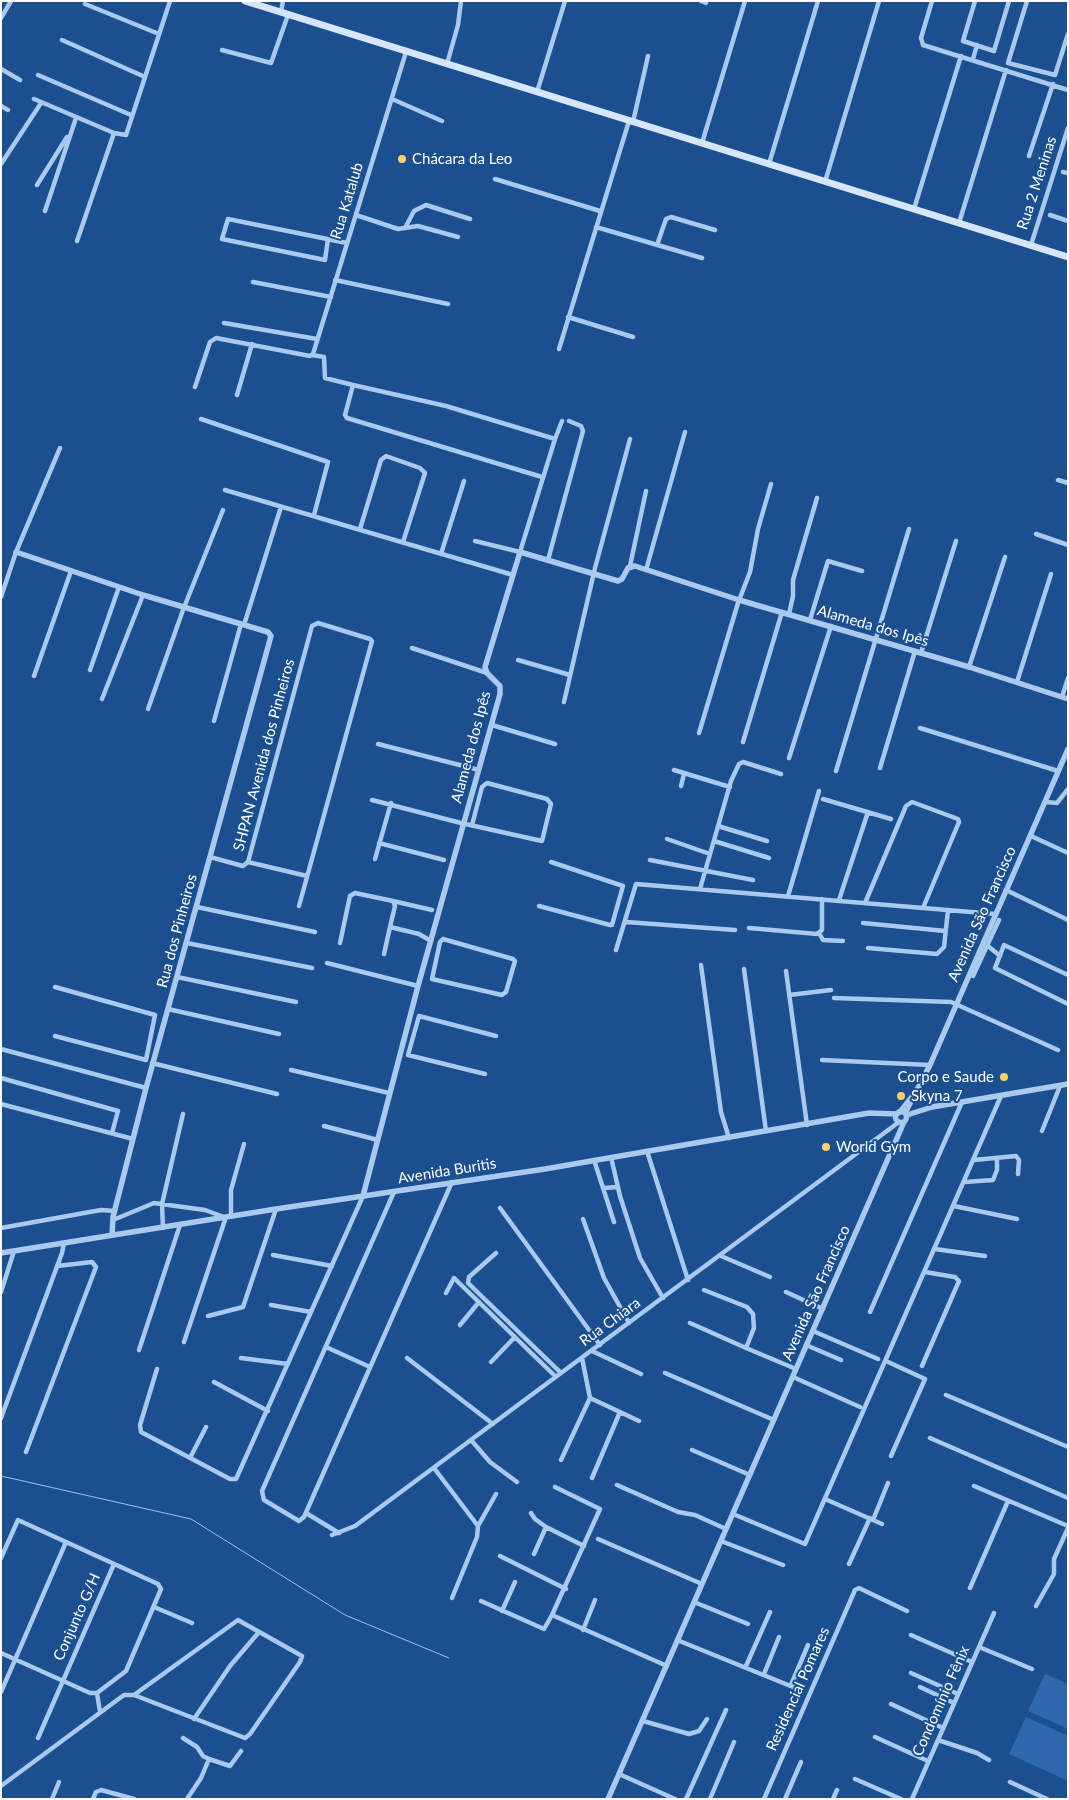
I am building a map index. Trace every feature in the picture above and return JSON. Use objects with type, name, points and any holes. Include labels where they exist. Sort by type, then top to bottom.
[{"type":"main road","points":[[245,1],[1068,257]]},
{"type":"street","points":[[1,18],[11,1]]},
{"type":"street","points":[[34,100],[114,133],[126,135],[170,1]]},
{"type":"street","points":[[222,50],[272,63],[285,13],[283,1]]},
{"type":"street","points":[[448,64],[458,25],[461,1]]},
{"type":"street","points":[[537,92],[564,1]]},
{"type":"street","points":[[702,143],[745,1]]},
{"type":"street","points":[[769,164],[818,1]]},
{"type":"street","points":[[825,182],[880,1]]},
{"type":"street","points":[[932,1],[921,43],[924,46],[1051,83],[1068,90]]},
{"type":"street","points":[[975,1],[962,41],[994,51],[1009,1]]},
{"type":"street","points":[[1027,1],[1008,63],[1055,75],[1068,34]]},
{"type":"street","points":[[85,4],[159,34]]},
{"type":"street","points":[[62,40],[145,77]]},
{"type":"street","points":[[972,59],[977,45]]},
{"type":"street","name":"Rua Katalub","points":[[311,355],[406,52]]},
{"type":"street","points":[[559,349],[600,211],[631,122],[648,56]]},
{"type":"street","points":[[914,209],[961,56]]},
{"type":"street","points":[[1,69],[20,80]]},
{"type":"street","points":[[959,223],[1006,70]]},
{"type":"street","points":[[1029,156],[1051,83],[1051,74]]},
{"type":"street","points":[[38,75],[132,115]]},
{"type":"street","points":[[392,99],[442,121]]},
{"type":"street","points":[[1,164],[41,103]]},
{"type":"street","points":[[1,106],[8,110]]},
{"type":"street","points":[[45,211],[76,118]]},
{"type":"street","name":"Rua 2 Meninas","points":[[1031,246],[1068,128]]},
{"type":"street","points":[[37,185],[72,129]]},
{"type":"street","points":[[77,241],[114,133]]},
{"type":"street","points":[[495,180],[600,211]]},
{"type":"street","points":[[405,228],[414,211],[426,205],[470,219]]},
{"type":"street","points":[[356,215],[398,229],[418,226],[458,237]]},
{"type":"street","points":[[1050,215],[1068,221]]},
{"type":"street","points":[[657,245],[668,218],[715,230]]},
{"type":"street","points":[[328,240],[325,260],[222,240],[228,219],[347,243]]},
{"type":"street","points":[[596,228],[702,258]]},
{"type":"street","points":[[335,280],[448,304]]},
{"type":"street","points":[[253,282],[330,297]]},
{"type":"street","points":[[568,317],[633,337]]},
{"type":"street","points":[[224,323],[317,339]]},
{"type":"street","points":[[195,387],[213,340],[221,338],[324,357],[324,378],[446,406],[554,439]]},
{"type":"street","points":[[237,395],[252,344]]},
{"type":"street","points":[[353,385],[345,415],[347,418],[542,477]]},
{"type":"street","points":[[201,419],[328,462],[314,515]]},
{"type":"street","points":[[520,552],[554,439],[562,421]]},
{"type":"street","points":[[548,560],[583,431],[582,426],[569,421]]},
{"type":"street","points":[[646,570],[685,432]]},
{"type":"street","points":[[564,702],[594,574],[630,439]]},
{"type":"street","points":[[1,597],[16,552],[60,448]]},
{"type":"street","points":[[360,529],[381,460],[386,456],[420,468],[425,473],[403,542]]},
{"type":"street","points":[[1058,480],[1068,483]]},
{"type":"street","points":[[441,554],[464,481]]},
{"type":"street","points":[[699,733],[739,600],[750,572],[758,529],[771,484]]},
{"type":"street","points":[[225,490],[513,575]]},
{"type":"street","points":[[475,541],[619,581],[630,566],[646,491]]},
{"type":"street","points":[[789,614],[793,596],[793,580],[817,498]]},
{"type":"street","points":[[148,709],[184,606],[222,510]]},
{"type":"street","points":[[214,721],[242,625],[280,510]]},
{"type":"street","points":[[836,771],[909,530]]},
{"type":"street","points":[[1036,534],[1068,545]]},
{"type":"street","points":[[880,768],[956,541]]},
{"type":"street","points":[[16,552],[143,595],[242,625]]},
{"type":"street","name":"Alameda dos Ipês","points":[[363,1196],[388,1093],[492,725],[501,688],[487,673],[486,664],[520,552]]},
{"type":"street","points":[[970,664],[1005,557]]},
{"type":"street","points":[[810,620],[828,561],[862,571]]},
{"type":"street","name":"Alameda dos Ipês","points":[[630,566],[918,652],[970,664],[1065,698]]},
{"type":"street","points":[[34,676],[71,571]]},
{"type":"street","points":[[1016,682],[1052,574]]},
{"type":"street","points":[[90,670],[119,587]]},
{"type":"street","points":[[102,699],[143,595]]},
{"type":"street","points":[[743,742],[782,612]]},
{"type":"street","name":"SHPAN Avenida dos Pinheiros","points":[[318,623],[370,639],[372,644],[307,876],[248,862],[313,624],[318,623]]},
{"type":"street","name":"Rua dos Pinheiros","points":[[112,1235],[113,1220],[152,1063],[271,638],[270,634],[242,625]]},
{"type":"street","points":[[789,758],[831,626]]},
{"type":"street","points":[[412,648],[487,673]]},
{"type":"street","points":[[518,660],[570,675]]},
{"type":"street","points":[[1065,698],[1068,678]]},
{"type":"street","points":[[492,725],[555,744]]},
{"type":"street","points":[[920,728],[1058,771]]},
{"type":"street","points":[[378,744],[479,770]]},
{"type":"street","name":"Avenida São Francisco","points":[[608,1799],[823,1309],[902,1116],[918,1090],[956,1003],[986,944],[1068,749]]},
{"type":"street","points":[[700,889],[730,787],[740,762],[781,774]]},
{"type":"street","points":[[674,770],[730,787]]},
{"type":"street","points":[[681,786],[684,774]]},
{"type":"street","points":[[372,800],[391,803],[464,823],[472,825],[542,841],[552,804],[547,799],[487,783],[482,787],[472,825]]},
{"type":"street","points":[[1046,802],[1055,804],[1068,789]]},
{"type":"street","points":[[788,896],[819,791]]},
{"type":"street","points":[[823,799],[892,819]]},
{"type":"street","points":[[375,859],[391,803]]},
{"type":"street","points":[[865,903],[906,806],[914,803],[958,820],[958,825],[923,908]]},
{"type":"street","points":[[839,900],[868,812]]},
{"type":"street","points":[[718,826],[767,841]]},
{"type":"street","points":[[1031,836],[1068,853]]},
{"type":"street","points":[[667,839],[710,854]]},
{"type":"street","points":[[714,841],[769,858]]},
{"type":"street","points":[[379,844],[444,860]]},
{"type":"street","points":[[210,857],[243,866],[248,862]]},
{"type":"street","points":[[650,860],[753,880]]},
{"type":"street","points":[[551,862],[635,889]]},
{"type":"street","points":[[299,906],[307,876]]},
{"type":"street","points":[[616,950],[636,884],[839,900],[948,910],[997,917]]},
{"type":"street","points":[[539,906],[610,925],[612,924],[623,886]]},
{"type":"street","points":[[1008,891],[1068,920]]},
{"type":"street","points":[[340,943],[352,894],[432,910]]},
{"type":"street","points":[[819,933],[822,930],[822,899]]},
{"type":"street","points":[[384,954],[395,906],[393,901]]},
{"type":"street","points":[[197,907],[315,932]]},
{"type":"street","points":[[868,948],[937,954],[943,950],[948,910]]},
{"type":"street","points":[[626,922],[735,930]]},
{"type":"street","points":[[863,923],[945,931]]},
{"type":"street","points":[[390,927],[418,934],[430,941]]},
{"type":"street","points":[[749,928],[819,933]]},
{"type":"street","points":[[819,933],[823,940],[843,941]]},
{"type":"street","points":[[443,939],[505,955],[515,961],[506,992],[502,995],[432,979],[436,957],[440,940],[443,939]]},
{"type":"street","points":[[187,942],[312,968]]},
{"type":"street","points":[[973,976],[986,944],[1000,956]]},
{"type":"street","points":[[1068,976],[1004,945],[996,968],[1068,1004]]},
{"type":"street","points":[[427,954],[436,957]]},
{"type":"street","points":[[328,963],[418,986]]},
{"type":"street","points":[[701,965],[721,1112],[729,1138]]},
{"type":"street","points":[[744,969],[766,1131]]},
{"type":"street","points":[[786,971],[806,1125]]},
{"type":"street","points":[[177,977],[296,1002]]},
{"type":"street","points":[[55,987],[155,1015],[168,1010],[279,1034]]},
{"type":"street","points":[[789,995],[831,990]]},
{"type":"street","points":[[834,998],[956,1003],[1058,1050]]},
{"type":"street","points":[[55,1036],[146,1060],[155,1015]]},
{"type":"street","points":[[485,1074],[408,1055],[419,1016],[496,1036]]},
{"type":"street","points":[[405,1034],[414,1035]]},
{"type":"street","points":[[1,1049],[146,1088]]},
{"type":"street","points":[[822,1060],[930,1065]]},
{"type":"street","points":[[152,1063],[277,1094]]},
{"type":"street","points":[[291,1070],[388,1093]]},
{"type":"street","points":[[1,1078],[118,1110],[112,1133]]},
{"type":"street","name":"Avenida Buritis","points":[[1,1253],[612,1157],[648,1154],[869,1113],[902,1116],[932,1107],[1068,1084]]},
{"type":"street","points":[[1042,1131],[1060,1086]]},
{"type":"street","points":[[732,1514],[803,1546],[1001,1096]]},
{"type":"street","points":[[870,1312],[962,1102]]},
{"type":"street","points":[[1,1104],[133,1139]]},
{"type":"street","points":[[163,1228],[162,1204],[183,1114]]},
{"type":"street","name":"Rua Chiara","points":[[332,1535],[355,1526],[434,1468],[721,1256],[902,1116]]},
{"type":"street","points":[[324,1126],[378,1140]]},
{"type":"street","points":[[184,1342],[227,1217],[231,1190],[244,1144]]},
{"type":"street","points":[[648,1154],[688,1280]]},
{"type":"street","points":[[974,1160],[1016,1156],[1018,1160],[1018,1174]]},
{"type":"street","points":[[612,1157],[618,1187],[640,1258],[663,1298]]},
{"type":"street","points":[[964,1182],[993,1180],[997,1170],[997,1158]]},
{"type":"street","points":[[594,1160],[614,1222]]},
{"type":"street","points":[[394,1192],[262,1494],[264,1500],[298,1520],[302,1520],[306,1513],[452,1182]]},
{"type":"street","points":[[603,1188],[618,1187]]},
{"type":"street","points":[[156,1369],[139,1429],[140,1432],[232,1480],[236,1479],[363,1196]]},
{"type":"street","points":[[113,1220],[154,1203],[205,1210],[227,1217]]},
{"type":"street","points":[[954,1206],[1017,1219]]},
{"type":"street","points":[[500,1208],[600,1344]]},
{"type":"street","points":[[208,1316],[243,1308],[276,1209]]},
{"type":"street","points":[[1,1228],[101,1210],[115,1212]]},
{"type":"street","points":[[583,1219],[604,1278],[629,1323]]},
{"type":"street","points":[[139,1350],[180,1225]]},
{"type":"street","points":[[1,1418],[64,1243]]},
{"type":"street","points":[[935,1249],[985,1256]]},
{"type":"street","points":[[1,1292],[14,1251]]},
{"type":"street","points":[[496,1254],[469,1277],[468,1283],[561,1373]]},
{"type":"street","points":[[273,1255],[332,1266]]},
{"type":"street","points":[[721,1256],[770,1277]]},
{"type":"street","points":[[26,1452],[96,1267],[92,1262],[57,1266]]},
{"type":"street","points":[[922,1366],[959,1281],[955,1277],[925,1272]]},
{"type":"street","points":[[446,1293],[454,1278],[556,1377]]},
{"type":"street","points":[[704,1290],[747,1307],[753,1314],[754,1328],[746,1348]]},
{"type":"street","points":[[786,1292],[823,1309]]},
{"type":"street","points":[[460,1325],[479,1302]]},
{"type":"street","points":[[271,1305],[312,1312]]},
{"type":"street","points":[[690,1323],[796,1369]]},
{"type":"street","points":[[813,1331],[878,1359]]},
{"type":"street","points":[[491,1362],[515,1337]]},
{"type":"street","points":[[806,1345],[841,1360]]},
{"type":"street","points":[[326,1346],[370,1367]]},
{"type":"street","points":[[592,1350],[641,1374]]},
{"type":"street","points":[[242,1358],[288,1364]]},
{"type":"street","points":[[407,1358],[493,1424]]},
{"type":"street","points":[[561,1460],[590,1398],[582,1358]]},
{"type":"street","points":[[886,1361],[925,1379],[891,1456]]},
{"type":"street","points":[[665,1373],[774,1420]]},
{"type":"street","points":[[793,1376],[860,1407]]},
{"type":"street","points":[[214,1382],[268,1411]]},
{"type":"street","points":[[946,1395],[1068,1447]]},
{"type":"street","points":[[590,1398],[640,1421]]},
{"type":"street","points":[[592,1478],[620,1412]]},
{"type":"street","points":[[190,1458],[206,1427]]},
{"type":"street","points":[[930,1438],[1068,1498]]},
{"type":"street","points":[[471,1440],[490,1462],[516,1482]]},
{"type":"street","points":[[692,1450],[750,1475]]},
{"type":"street","points":[[434,1468],[478,1526]]},
{"type":"street","points":[[850,1564],[888,1484]]},
{"type":"street","points":[[617,1485],[678,1512],[694,1515],[726,1530]]},
{"type":"street","points":[[974,1486],[1068,1527],[1054,1559],[1054,1574],[1036,1606]]},
{"type":"street","points":[[481,1601],[544,1629],[566,1589],[600,1509],[598,1506],[555,1487]]},
{"type":"street","points":[[452,1598],[477,1537],[478,1526],[496,1494]]},
{"type":"street","points":[[825,1499],[882,1524]]},
{"type":"street","points":[[970,1588],[1008,1501]]},
{"type":"street","points":[[531,1512],[535,1520],[584,1546]]},
{"type":"street","points":[[306,1513],[339,1533]]},
{"type":"street","points":[[1,1558],[18,1520],[158,1584],[161,1589],[126,1671],[97,1693],[90,1693],[1,1654]]},
{"type":"street","points":[[534,1554],[546,1527]]},
{"type":"street","points":[[598,1539],[702,1584]]},
{"type":"street","points":[[721,1541],[782,1565]]},
{"type":"street","points":[[1,1692],[66,1542]]},
{"type":"street","points":[[500,1556],[566,1589]]},
{"type":"street","name":"Conjunto G/H","points":[[38,1738],[114,1564]]},
{"type":"street","points":[[502,1611],[515,1582]]},
{"type":"street","name":"Residencial Pomares","points":[[764,1799],[855,1590],[859,1588],[907,1611]]},
{"type":"street","points":[[583,1630],[595,1600]]},
{"type":"street","points":[[694,1602],[748,1624]]},
{"type":"street","points":[[154,1607],[192,1623]]},
{"type":"street","points":[[746,1666],[770,1612]]},
{"type":"street","name":"Condomínio Fênix","points":[[912,1799],[994,1613]]},
{"type":"street","points":[[552,1615],[667,1666]]},
{"type":"street","points":[[1,1786],[124,1695],[134,1695],[241,1738],[250,1734],[302,1658],[297,1652],[241,1621],[235,1622],[134,1695]]},
{"type":"street","points":[[194,1719],[236,1660],[259,1632]]},
{"type":"street","points":[[911,1635],[972,1662]]},
{"type":"street","points":[[764,1674],[779,1638]]},
{"type":"street","points":[[677,1640],[746,1666],[798,1689]]},
{"type":"street","points":[[791,1685],[808,1645]]},
{"type":"street","points":[[979,1647],[1032,1669]]},
{"type":"street","points":[[911,1673],[958,1694]]},
{"type":"street","points":[[920,1687],[954,1704]]},
{"type":"street","points":[[97,1693],[100,1712]]},
{"type":"street","points":[[891,1704],[943,1728]]},
{"type":"street","points":[[686,1799],[726,1710]]},
{"type":"street","points":[[643,1721],[689,1734],[699,1731],[707,1719]]},
{"type":"street","points":[[875,1737],[928,1761]]},
{"type":"street","points":[[183,1738],[197,1746],[203,1756],[230,1766],[241,1751]]},
{"type":"street","points":[[938,1740],[977,1753],[989,1760]]},
{"type":"street","points":[[710,1799],[734,1742]]},
{"type":"street","points":[[187,1799],[201,1778],[209,1759]]},
{"type":"street","points":[[786,1799],[801,1762]]},
{"type":"street","points":[[619,1774],[675,1799]]},
{"type":"street","points":[[855,1778],[901,1799]]},
{"type":"street","points":[[52,1799],[59,1782]]},
{"type":"street","points":[[1010,1782],[1047,1799]]},
{"type":"street","points":[[93,1799],[96,1792],[101,1790],[134,1799]]},
{"type":"street","points":[[833,1799],[837,1790]]},
{"type":"shaded area","points":[[1045,1674],[1068,1684],[1068,1729],[1028,1711]]},
{"type":"shaded area","points":[[1026,1717],[1068,1736],[1068,1781],[1009,1754]]},
{"type":"waterway","points":[[1,1476],[191,1519],[345,1615],[449,1658]]},
{"type":"place","name":"Chácara da Leo","points":[[402,159]]},
{"type":"place","name":"Corpo e Saude","points":[[1004,1077]]},
{"type":"place","name":"Skyna 7","points":[[901,1096]]},
{"type":"place","name":"World Gym","points":[[826,1147]]}]
